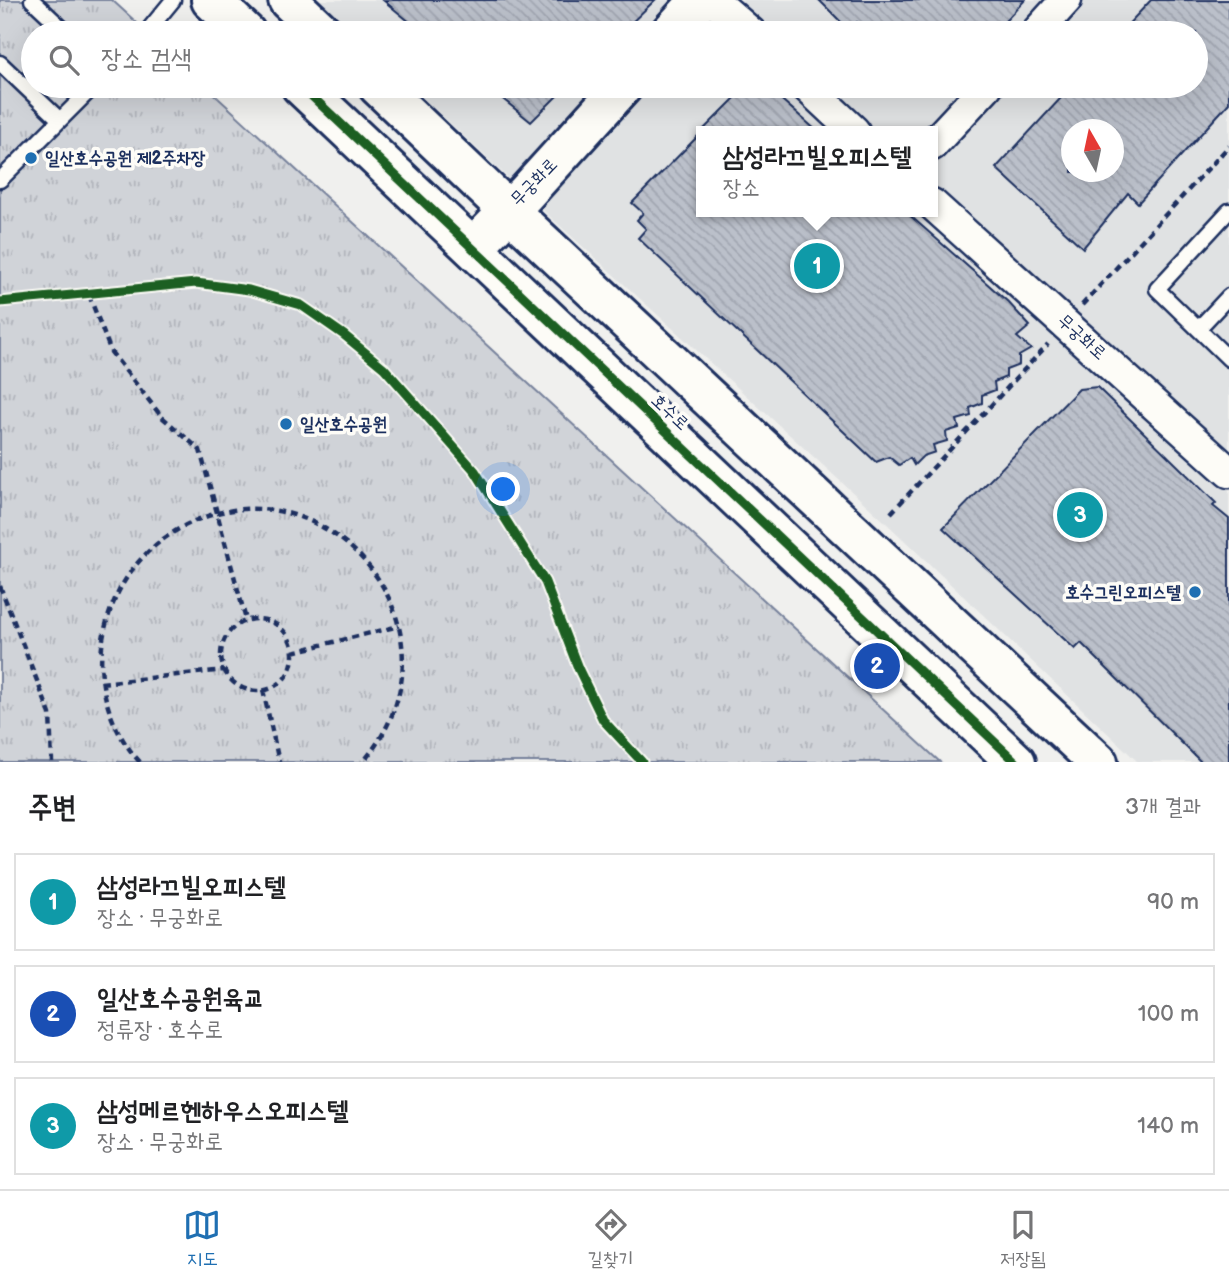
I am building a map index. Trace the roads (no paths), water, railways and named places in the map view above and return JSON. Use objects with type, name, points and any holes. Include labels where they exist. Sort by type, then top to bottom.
[{"type":"main road","points":[[211,0],[233,21]]},
{"type":"main road","points":[[288,0],[310,21]]},
{"type":"main road","points":[[681,21],[700,0]]},
{"type":"main road","name":"호수로","points":[[314,98],[1016,762]]},
{"type":"main road","name":"호수로","points":[[391,98],[1098,762]]},
{"type":"main road","name":"무궁화로","points":[[473,248],[611,98]]},
{"type":"street","points":[[713,0],[737,21]]},
{"type":"street","points":[[1047,21],[1066,0]]},
{"type":"street","points":[[819,98],[849,126]]},
{"type":"street","points":[[938,140],[976,98]]},
{"type":"street","name":"무궁화로","points":[[938,209],[1229,472]]},
{"type":"lane","points":[[32,0],[54,21]]},
{"type":"lane","points":[[156,21],[173,0]]},
{"type":"lane","points":[[0,63],[21,83]]},
{"type":"lane","points":[[37,98],[60,120]]},
{"type":"lane","points":[[1,177],[82,98]]},
{"type":"lane","points":[[1229,211],[1157,289],[1229,359]]},
{"type":"lane","points":[[1198,329],[1229,296]]},
{"type":"place","name":"일산호수공원 제2주차장","points":[[31,158]]},
{"type":"place","name":"삼성라끄빌오피스텔","points":[[817,266]]},
{"type":"place","name":"일산호수공원","points":[[286,424]]},
{"type":"place","name":"삼성메르헨하우스오피스텔","points":[[1080,515]]},
{"type":"place","name":"호수그린오피스텔","points":[[1195,592]]},
{"type":"place","name":"일산호수공원육교","points":[[877,666]]}]
